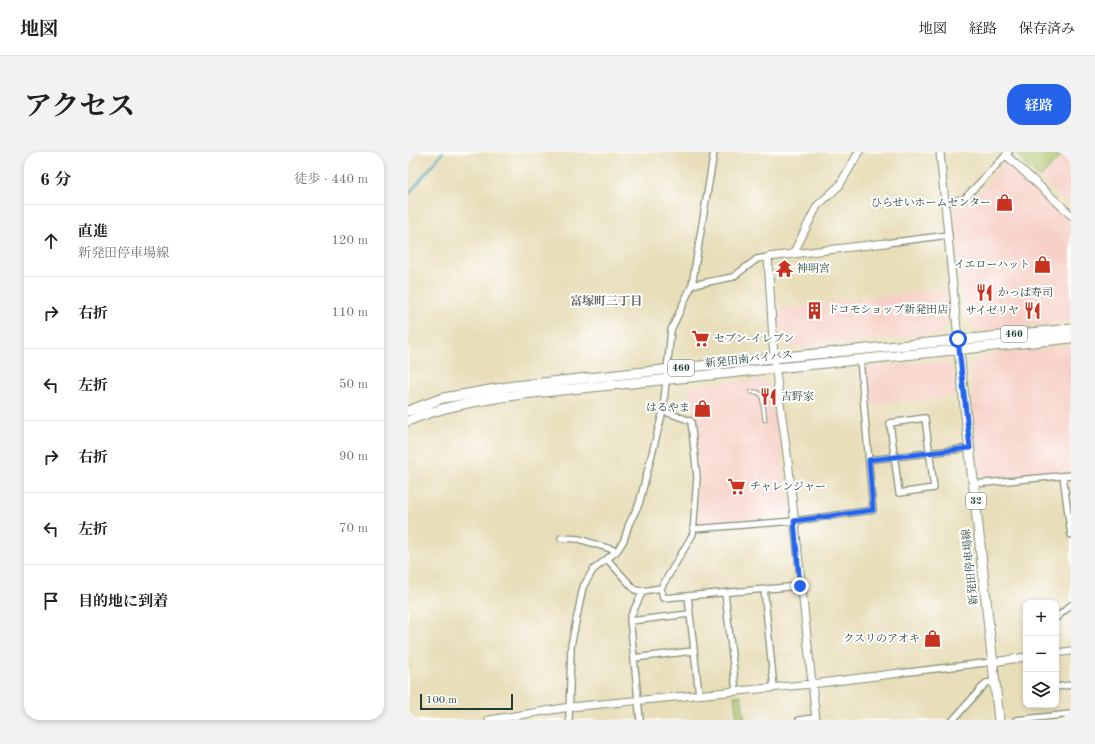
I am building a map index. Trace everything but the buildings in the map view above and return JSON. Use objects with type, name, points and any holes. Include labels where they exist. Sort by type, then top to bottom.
[{"type":"main road","name":"新発田南バイパス","points":[[408,411],[443,398],[472,392],[774,358],[1071,328]]},
{"type":"main road","name":"新発田南バイパス","points":[[408,421],[430,412],[476,401],[523,394],[1071,338]]},
{"type":"main road","name":"新発田停車場線","points":[[958,339],[999,720]]},
{"type":"street","points":[[569,720],[571,646],[583,587],[593,570],[608,560],[617,551],[624,540],[629,524],[639,504],[663,412],[671,330],[692,285],[714,152]]},
{"type":"street","points":[[792,254],[817,206],[839,186],[859,152]]},
{"type":"street","points":[[940,152],[958,339]]},
{"type":"street","points":[[946,202],[964,199],[1007,153],[1071,215]]},
{"type":"street","points":[[692,285],[733,277],[757,259],[949,235]]},
{"type":"street","points":[[768,257],[774,358],[777,369],[815,719],[799,720]]},
{"type":"street","points":[[694,529],[794,521],[873,510],[860,359]]},
{"type":"street","points":[[663,412],[691,421],[697,477],[693,534],[661,588],[663,598],[800,586]]},
{"type":"street","points":[[926,418],[930,453],[934,488],[899,493],[890,423],[926,418]]},
{"type":"street","points":[[869,460],[970,448]]},
{"type":"street","points":[[974,484],[1071,475]]},
{"type":"street","points":[[1063,476],[1071,535]]},
{"type":"street","points":[[561,538],[579,540],[617,551]]},
{"type":"street","points":[[608,560],[635,590],[643,591],[661,588]]},
{"type":"street","points":[[764,589],[774,688]]},
{"type":"street","points":[[640,720],[630,621],[643,591]]},
{"type":"street","points":[[726,593],[736,691]]},
{"type":"street","points":[[688,596],[693,652],[699,695]]},
{"type":"street","points":[[1059,615],[1071,604]]},
{"type":"street","points":[[630,621],[690,614]]},
{"type":"street","points":[[1059,653],[1071,651]]},
{"type":"street","points":[[634,658],[693,652]]},
{"type":"street","points":[[489,720],[518,717],[570,708],[812,684],[1023,657]]},
{"type":"street","points":[[953,720],[986,683],[996,682]]},
{"type":"street","points":[[1059,687],[1071,686]]},
{"type":"street","points":[[1016,720],[1051,718],[1071,714]]},
{"type":"lane","points":[[751,392],[757,392],[762,395],[765,420]]},
{"type":"shaded area","points":[[1066,152],[1071,152],[1071,207],[1041,179]]},
{"type":"shaded area","points":[[1012,165],[1065,215],[1071,218],[1071,322],[981,331],[965,319],[953,212],[970,202],[1002,166]]},
{"type":"shaded area","points":[[946,288],[950,319],[938,334],[796,348],[781,339],[777,309]]},
{"type":"shaded area","points":[[1071,345],[1071,471],[988,479],[980,473],[970,369],[981,355]]},
{"type":"shaded area","points":[[942,360],[954,371],[957,396],[868,405],[864,368]]},
{"type":"shaded area","points":[[759,379],[774,389],[789,511],[787,515],[696,524],[700,476],[690,386]]},
{"type":"green space","points":[[1018,152],[1064,152],[1040,178],[1022,162],[1023,160],[1018,157]]},
{"type":"green space","points":[[741,695],[745,720],[737,720],[734,696]]},
{"type":"waterway","points":[[408,195],[443,152]]},
{"type":"place","name":"ひらせいホームセンター","points":[[1004,203]]},
{"type":"place","name":"イエローハット","points":[[1043,265]]},
{"type":"place","name":"神明宮","points":[[784,269]]},
{"type":"place","name":"かっぱ寿司","points":[[985,293]]},
{"type":"place","name":"ドコモショップ新発田店","points":[[815,310]]},
{"type":"place","name":"サイゼリヤ","points":[[1032,311]]},
{"type":"place","name":"セブン-イレブン","points":[[701,339]]},
{"type":"place","name":"吉野家","points":[[768,397]]},
{"type":"place","name":"はるやま","points":[[703,408]]},
{"type":"place","name":"チャレンジャー","points":[[737,487]]},
{"type":"place","name":"クスリのアオキ","points":[[933,639]]},
{"type":"district","name":"富塚町三丁目","points":[[606,302]]},
{"type":"route","points":[[800,586],[794,521],[873,510],[869,460],[970,448],[958,339]]}]
